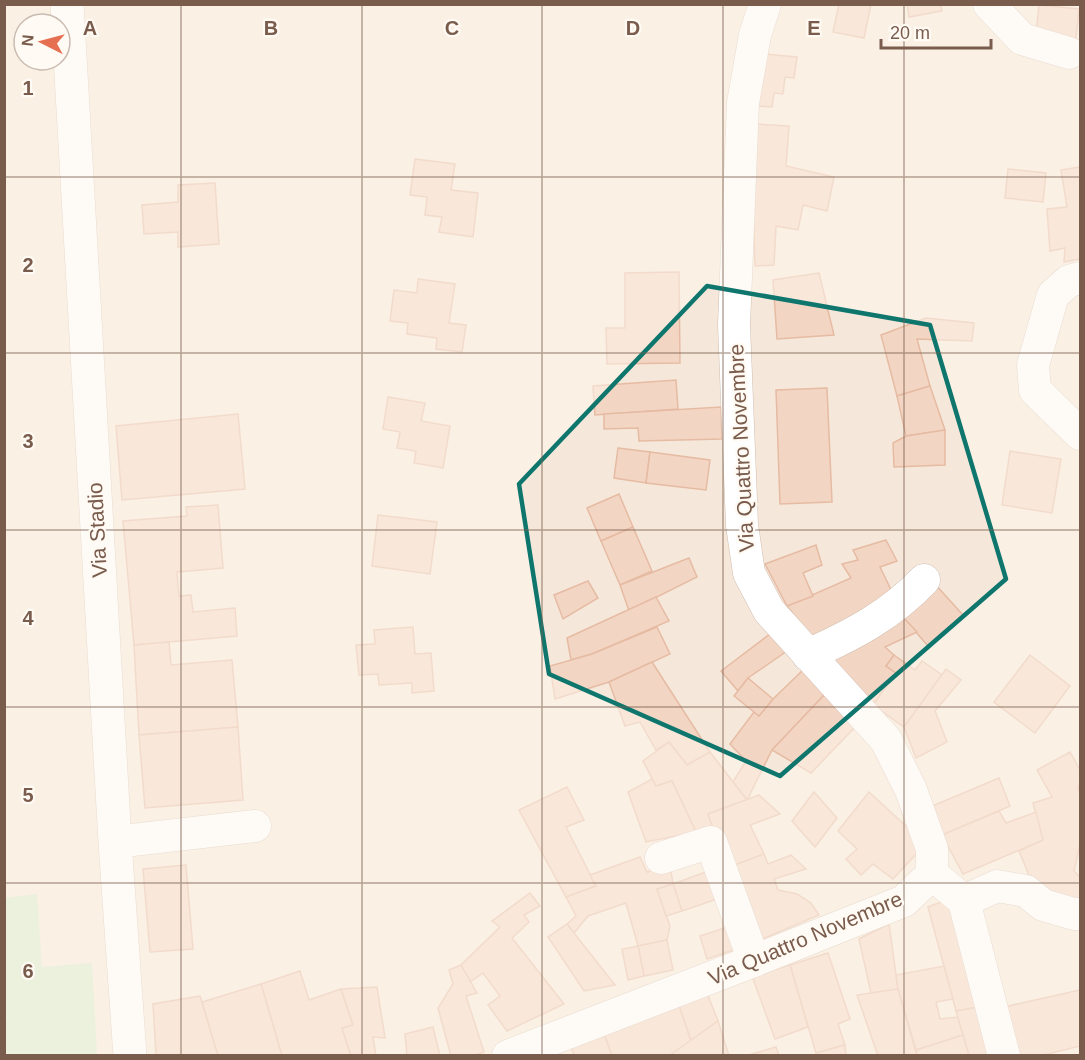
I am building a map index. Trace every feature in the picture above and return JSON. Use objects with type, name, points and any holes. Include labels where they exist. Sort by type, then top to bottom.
[{"type":"street","name":"Via Stadio","points":[[67,4],[115,842],[130,1056]]},
{"type":"street","name":"Via Quattro Novembre","points":[[508,1056],[904,901],[932,874],[932,849],[911,790],[886,740],[769,611],[749,573],[742,525],[735,349],[737,261],[743,104],[755,35],[765,4]]},
{"type":"street","points":[[989,4],[1023,39],[1069,53]]},
{"type":"street","points":[[1080,278],[1069,281],[1053,295],[1034,365],[1035,390],[1080,434]]},
{"type":"street","points":[[808,655],[842,640],[888,613],[924,580]]},
{"type":"street","points":[[115,842],[255,826]]},
{"type":"street","points":[[661,858],[711,842],[754,961]]},
{"type":"street","points":[[932,874],[964,901],[1004,1056]]},
{"type":"street","points":[[964,901],[996,885],[1026,891],[1043,905],[1080,914]]},
{"type":"highlighted area","points":[[707,286],[930,325],[1006,579],[780,776],[549,674],[519,484]]},
{"type":"shaded area","points":[[5,5],[1080,5],[1080,1055],[5,1055]]},
{"type":"green space","points":[[37,894],[42,967],[92,963],[97,1055],[5,1055],[5,1020],[7,1019],[4,973],[5,898]]},
{"type":"building","points":[[839,4],[871,4],[864,38],[833,32]]},
{"type":"building","points":[[907,4],[940,4],[942,11],[909,17]]},
{"type":"building","points":[[1039,5],[1079,9],[1076,38],[1036,34]]},
{"type":"building","points":[[764,54],[797,57],[794,78],[785,77],[783,94],[774,93],[772,107],[758,106]]},
{"type":"building","points":[[755,124],[789,126],[786,166],[834,177],[827,211],[803,205],[798,230],[776,226],[774,265],[755,266],[753,201]]},
{"type":"building","points":[[415,159],[455,164],[451,190],[478,193],[473,237],[439,232],[442,217],[425,215],[427,197],[410,195]]},
{"type":"building","points":[[1080,167],[1080,259],[1064,262],[1065,248],[1050,251],[1047,209],[1067,207],[1061,170]]},
{"type":"building","points":[[1008,169],[1046,173],[1043,202],[1005,198]]},
{"type":"building","points":[[215,183],[219,244],[178,247],[178,232],[144,234],[142,205],[178,202],[178,185]]},
{"type":"building","points":[[679,272],[680,363],[607,364],[606,328],[625,328],[625,273]]},
{"type":"building","points":[[819,273],[834,335],[777,339],[773,280]]},
{"type":"building","points":[[418,279],[455,284],[449,323],[466,325],[462,352],[436,349],[437,338],[407,334],[408,323],[390,321],[394,290],[417,293]]},
{"type":"building","points":[[926,318],[974,323],[972,341],[917,339],[930,386],[897,396],[881,335]]},
{"type":"building","points":[[676,380],[678,409],[595,415],[593,386]]},
{"type":"building","points":[[930,386],[945,430],[906,436],[897,396]]},
{"type":"building","points":[[827,388],[832,502],[780,504],[776,390]]},
{"type":"building","points":[[388,397],[425,403],[421,421],[450,426],[443,468],[414,463],[416,451],[397,448],[400,432],[383,429]]},
{"type":"building","points":[[721,407],[722,439],[639,441],[638,428],[604,429],[604,414]]},
{"type":"building","points":[[238,414],[245,489],[122,500],[116,426]]},
{"type":"building","points":[[945,430],[945,465],[894,467],[893,443],[906,436]]},
{"type":"building","points":[[618,448],[650,452],[646,483],[614,478]]},
{"type":"building","points":[[1010,451],[1061,459],[1052,513],[1002,505]]},
{"type":"building","points":[[650,452],[710,460],[706,490],[646,483]]},
{"type":"building","points":[[619,494],[633,527],[601,541],[587,508]]},
{"type":"building","points":[[218,505],[223,568],[177,572],[179,596],[191,595],[193,612],[235,608],[237,636],[134,645],[123,521],[187,516],[186,507]]},
{"type":"building","points":[[378,515],[437,522],[430,574],[372,566]]},
{"type":"building","points":[[633,527],[652,571],[620,585],[601,541]]},
{"type":"building","points":[[886,540],[897,561],[880,567],[895,598],[821,642],[809,635],[787,606],[851,578],[842,564],[858,560],[853,550]]},
{"type":"building","points":[[816,545],[822,565],[803,573],[813,596],[787,606],[765,564]]},
{"type":"building","points":[[689,558],[697,577],[629,611],[620,585]]},
{"type":"building","points":[[588,581],[598,598],[563,619],[554,595]]},
{"type":"building","points":[[934,583],[963,615],[928,646],[900,614]]},
{"type":"building","points":[[656,597],[669,621],[592,654],[571,660],[567,638]]},
{"type":"building","points":[[900,614],[917,632],[885,647],[894,655],[886,666],[896,673],[873,705],[829,657]]},
{"type":"building","points":[[413,627],[415,654],[431,653],[434,691],[412,693],[412,683],[379,685],[378,674],[359,675],[356,645],[375,644],[374,630]]},
{"type":"building","points":[[657,627],[670,654],[609,682],[555,699],[550,666],[592,654]]},
{"type":"building","points":[[770,634],[787,651],[748,678],[738,691],[721,671]]},
{"type":"building","points":[[169,642],[171,665],[232,660],[238,727],[139,735],[134,645]]},
{"type":"building","points":[[894,655],[915,670],[922,661],[942,675],[904,727],[873,705],[896,673],[886,666]]},
{"type":"building","points":[[1030,655],[1070,686],[1035,733],[994,702]]},
{"type":"building","points":[[652,662],[710,752],[687,765],[669,742],[656,750],[640,722],[625,726],[609,682]]},
{"type":"building","points":[[804,669],[826,693],[772,750],[747,800],[733,782],[746,761],[730,744],[754,712],[759,716]]},
{"type":"building","points":[[946,669],[961,680],[935,711],[947,742],[916,758],[904,727]]},
{"type":"building","points":[[748,678],[773,699],[759,716],[734,696]]},
{"type":"building","points":[[826,693],[858,724],[811,773],[772,750]]},
{"type":"building","points":[[238,727],[243,800],[145,808],[139,735]]},
{"type":"building","points":[[669,742],[687,765],[710,752],[747,800],[708,814],[713,828],[696,832],[672,781],[656,786],[643,761]]},
{"type":"building","points":[[1070,752],[1080,770],[1078,787],[1080,844],[1074,871],[1080,877],[1080,899],[1075,904],[1033,885],[1019,851],[1043,840],[1033,803],[1052,797],[1037,770]]},
{"type":"building","points":[[999,778],[1010,806],[942,835],[930,807]]},
{"type":"building","points":[[652,779],[656,786],[672,781],[696,832],[646,842],[628,792]]},
{"type":"building","points":[[567,787],[584,820],[566,827],[596,886],[566,897],[519,810]]},
{"type":"building","points":[[814,792],[837,818],[815,847],[792,821]]},
{"type":"building","points":[[869,792],[919,838],[919,851],[893,879],[873,864],[861,875],[846,859],[857,849],[838,831]]},
{"type":"building","points":[[759,795],[780,814],[750,825],[764,854],[727,868],[708,814]]},
{"type":"building","points":[[999,811],[1006,823],[1036,812],[1043,840],[963,874],[942,835]]},
{"type":"building","points":[[764,854],[768,864],[791,855],[806,869],[774,879],[778,890],[797,894],[811,903],[819,915],[753,943],[727,868]]},
{"type":"building","points":[[640,857],[647,872],[670,865],[673,884],[657,889],[670,926],[667,940],[638,946],[626,903],[588,916],[574,933],[567,924],[576,916],[566,897],[596,886],[590,875]]},
{"type":"building","points":[[186,865],[193,949],[150,952],[143,869]]},
{"type":"building","points":[[714,869],[723,897],[682,911],[673,884]]},
{"type":"building","points":[[673,884],[682,911],[666,916],[657,889]]},
{"type":"building","points":[[530,893],[540,906],[524,915],[529,922],[512,938],[564,1004],[507,1031],[488,1005],[500,996],[483,973],[470,982],[461,965],[500,927],[492,921]]},
{"type":"building","points":[[941,902],[953,909],[978,1007],[956,1011],[928,907]]},
{"type":"building","points":[[567,924],[615,985],[584,991],[548,937]]},
{"type":"building","points":[[889,924],[898,989],[871,993],[859,939]]},
{"type":"building","points":[[734,925],[742,947],[707,959],[700,936]]},
{"type":"building","points":[[667,940],[673,970],[644,976],[638,946]]},
{"type":"building","points":[[638,946],[644,976],[628,980],[622,949]]},
{"type":"building","points":[[828,953],[850,1019],[838,1024],[845,1045],[816,1053],[790,965]]},
{"type":"building","points":[[461,965],[477,993],[466,996],[484,1052],[472,1056],[451,1056],[438,1008],[453,984],[449,970]]},
{"type":"building","points":[[790,965],[808,1027],[775,1039],[752,976]]},
{"type":"building","points":[[944,966],[953,999],[936,1002],[940,1019],[958,1017],[963,1035],[916,1050],[896,975]]},
{"type":"building","points":[[300,971],[309,1000],[341,989],[353,1025],[342,1028],[351,1056],[282,1056],[261,984]]},
{"type":"building","points":[[261,984],[282,1056],[218,1056],[202,1002]]},
{"type":"building","points":[[377,987],[385,1038],[373,1037],[376,1056],[351,1056],[342,1028],[353,1025],[341,989]]},
{"type":"building","points":[[898,989],[917,1056],[878,1056],[857,995]]},
{"type":"building","points":[[1080,990],[1080,1046],[1040,1056],[1015,1056],[1004,1007]]},
{"type":"building","points":[[707,993],[718,1021],[691,1041],[678,1003]]},
{"type":"building","points":[[200,996],[218,1056],[156,1056],[153,1004]]},
{"type":"building","points":[[678,1003],[691,1041],[670,1056],[612,1056],[603,1031]]},
{"type":"building","points":[[978,1007],[991,1056],[969,1056],[956,1011]]},
{"type":"building","points":[[718,1021],[729,1056],[670,1055]]},
{"type":"building","points":[[433,1027],[440,1056],[407,1056],[405,1034]]},
{"type":"building","points":[[603,1031],[612,1056],[575,1056],[569,1045]]},
{"type":"building","points":[[963,1035],[969,1056],[917,1056],[916,1050]]},
{"type":"building","points":[[845,1045],[846,1056],[817,1056],[816,1053]]},
{"type":"building","points":[[776,1047],[779,1056],[745,1056]]}]
